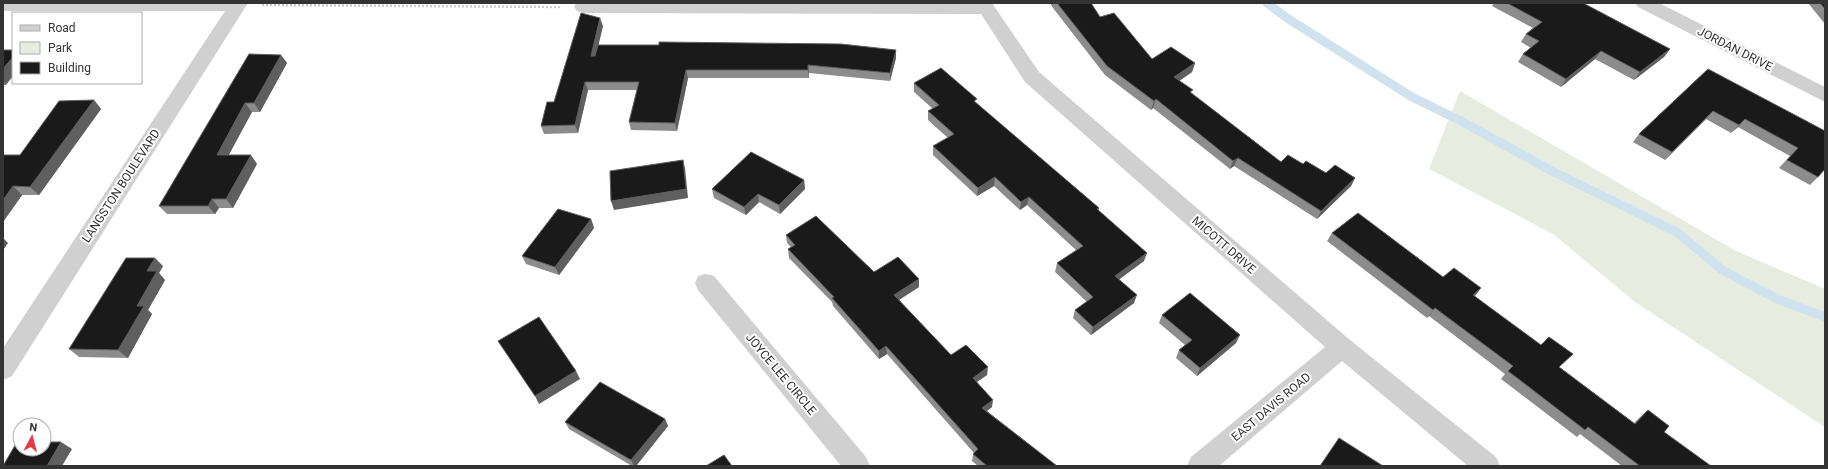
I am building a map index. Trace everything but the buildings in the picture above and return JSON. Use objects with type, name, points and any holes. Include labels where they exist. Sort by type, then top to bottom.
[{"type":"street","name":"JORDAN DRIVE","points":[[1644,3],[1825,95]]},
{"type":"street","points":[[3,5],[238,4]]},
{"type":"street","name":"LANGSTON BOULEVARD","points":[[3,369],[238,4]]},
{"type":"street","points":[[582,7],[984,6]]},
{"type":"street","name":"MICOTT DRIVE","points":[[984,6],[1032,77],[1342,347],[1487,466]]},
{"type":"street","name":"JOYCE LEE CIRCLE","points":[[706,283],[857,466]]},
{"type":"street","name":"EAST DAVIS ROAD","points":[[1200,466],[1342,347]]},
{"type":"path","points":[[238,4],[582,7]]},
{"type":"green space","points":[[1460,91],[1736,251],[1825,289],[1825,427],[1635,302],[1553,234],[1429,169]]},
{"type":"waterway","points":[[1267,3],[1287,18],[1412,97],[1463,122],[1550,170],[1678,233],[1722,270],[1777,299],[1825,317]]}]
